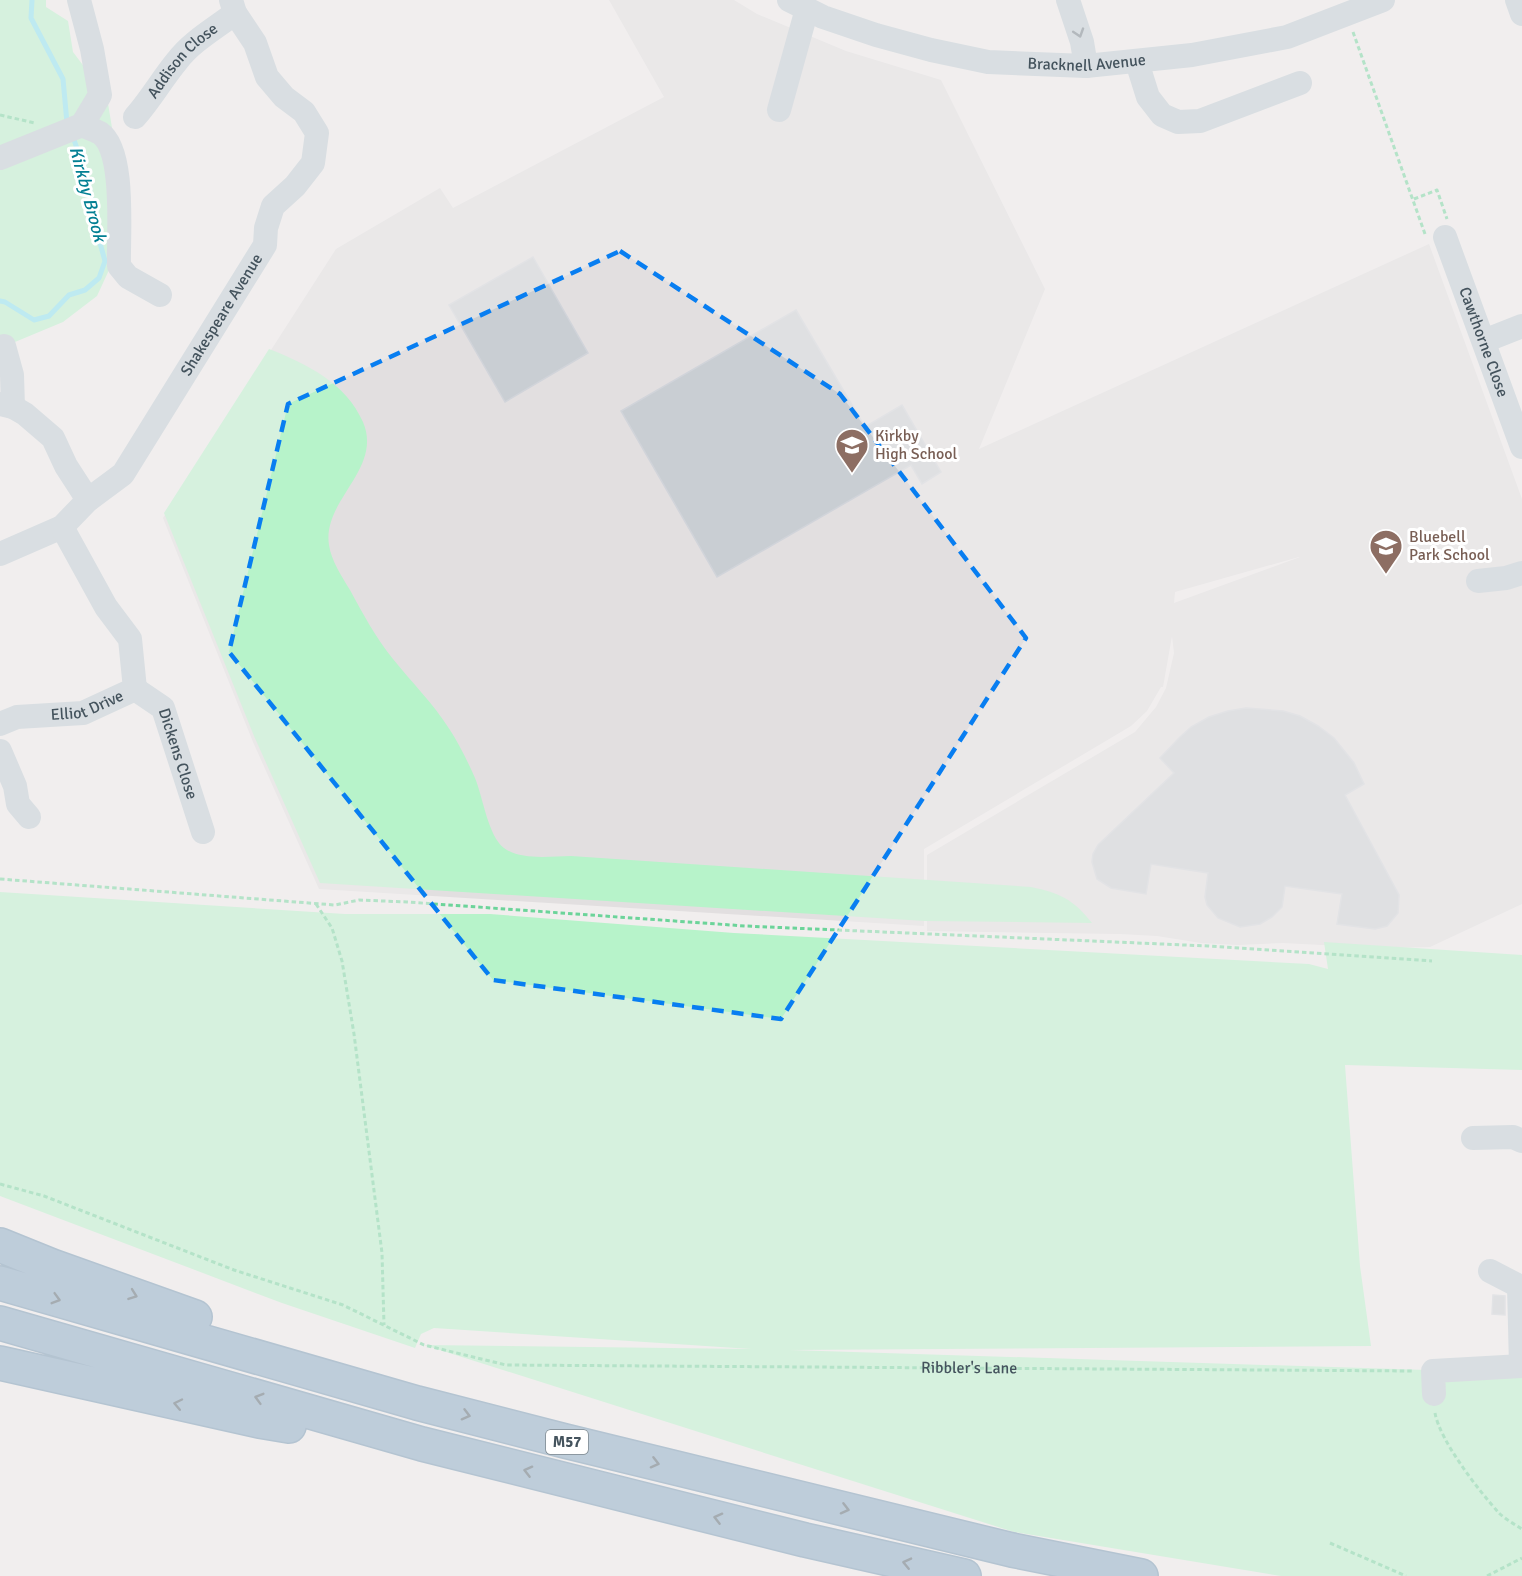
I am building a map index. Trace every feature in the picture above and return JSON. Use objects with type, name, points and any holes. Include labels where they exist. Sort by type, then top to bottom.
[{"type":"highway","name":"M57","points":[[0,1245],[163,1306],[289,1347],[417,1403]]},
{"type":"highway","name":"M57","points":[[0,1283],[417,1403],[1001,1547],[1141,1576]]},
{"type":"highway","name":"M57","points":[[0,1323],[422,1444],[805,1540],[964,1576]]},
{"type":"highway","name":"M57","points":[[0,1363],[259,1421],[422,1444]]},
{"type":"street","points":[[0,158],[82,125],[100,95],[92,50],[79,0]]},
{"type":"street","points":[[1068,0],[1082,42],[1086,66]]},
{"type":"street","name":"Bracknell Avenue","points":[[798,4],[823,17],[876,35],[988,62],[1086,66],[1192,55],[1287,37],[1383,0]]},
{"type":"street","points":[[1517,0],[1522,14]]},
{"type":"street","points":[[779,110],[798,4]]},
{"type":"street","name":"Addison Close","points":[[135,117],[151,99],[177,61],[233,6]]},
{"type":"street","name":"Shakespeare Avenue","points":[[0,554],[62,527],[88,500],[123,474],[265,245],[266,228],[273,206],[295,186],[314,163],[317,133],[304,112],[284,97],[267,78],[255,43],[233,6]]},
{"type":"street","points":[[1137,62],[1148,97],[1162,115],[1178,122],[1200,121],[1300,83]]},
{"type":"street","points":[[82,125],[101,134],[112,154],[120,185],[119,267],[128,277],[160,295]]},
{"type":"street","name":"Cawthorne Close","points":[[1445,237],[1522,447]]},
{"type":"street","points":[[1484,341],[1522,326]]},
{"type":"street","points":[[4,346],[12,375],[7,405],[25,414],[53,438],[66,466],[88,500]]},
{"type":"street","name":"Elliot Drive","points":[[0,724],[17,717],[83,713],[135,689],[130,639],[106,607],[62,527]]},
{"type":"street","points":[[1479,581],[1506,578],[1522,573]]},
{"type":"street","name":"Dickens Close","points":[[135,689],[163,708],[203,832]]},
{"type":"street","points":[[0,751],[15,786],[18,804],[29,817]]},
{"type":"street","points":[[1473,1138],[1513,1137],[1522,1141]]},
{"type":"street","points":[[1433,1383],[1521,1366],[1519,1286],[1490,1271]]},
{"type":"path","points":[[1347,14],[1429,244],[1452,234],[1437,190],[1414,199]]},
{"type":"path","points":[[0,879],[316,904],[335,905],[359,900],[406,902],[744,926],[1208,946],[1432,961]]},
{"type":"path","points":[[316,904],[332,928],[342,961],[381,1253],[384,1325]]},
{"type":"path","name":"Ribbler's Lane","points":[[0,1184],[44,1196],[234,1269],[343,1305],[424,1345],[506,1365],[1433,1383]]},
{"type":"path","points":[[1433,1383],[1437,1425],[1466,1471],[1500,1514],[1522,1529]]},
{"type":"path","points":[[1330,1543],[1406,1576]]},
{"type":"path","points":[[1487,1576],[1522,1558]]},
{"type":"highlighted area","points":[[620,251],[840,394],[1026,638],[781,1019],[493,980],[229,652],[288,404]]},
{"type":"shaded area","name":"Kirkby High School","points":[[609,0],[734,0],[757,14],[846,51],[941,80],[1045,289],[979,449],[1429,244],[1522,499],[1522,904],[1430,947],[1380,948],[1283,943],[1238,945],[1120,934],[927,931],[927,855],[1135,732],[1156,707],[1166,688],[1174,653],[1172,636],[1163,687],[1147,711],[1131,726],[924,849],[924,926],[319,889],[253,742],[163,518],[336,249],[440,188],[453,208],[664,97]],"holes":[[[1300,557],[1174,603],[1175,592]]]},
{"type":"green space","points":[[0,0],[46,0],[46,7],[68,21],[73,52],[98,85],[104,79],[127,219],[97,296],[63,322],[15,342],[0,337]]},
{"type":"green space","points":[[269,349],[324,376],[346,396],[356,408],[363,422],[367,439],[365,455],[334,513],[329,529],[332,557],[381,643],[453,735],[475,778],[494,835],[504,848],[519,855],[528,856],[571,856],[1031,887],[1065,898],[1079,908],[1092,923],[925,921],[320,883],[254,736],[164,513]]},
{"type":"green space","points":[[0,892],[345,914],[490,914],[734,933],[1309,964],[1328,969],[1324,942],[1522,955],[1522,1070],[1345,1065],[1360,1266],[1371,1346],[790,1350],[1522,1373],[1522,1576],[1281,1576],[1014,1532],[424,1345],[751,1349],[434,1328],[421,1334],[415,1348],[282,1303],[0,1196]]},
{"type":"building","points":[[533,257],[588,353],[505,402],[449,305]]},
{"type":"building","points":[[796,310],[865,427],[902,405],[941,472],[922,484],[911,465],[717,577],[621,411]]},
{"type":"building","points":[[1246,708],[1283,711],[1300,716],[1334,738],[1354,763],[1364,784],[1345,795],[1399,895],[1398,913],[1387,926],[1375,929],[1337,924],[1342,894],[1285,886],[1282,907],[1272,917],[1260,924],[1240,927],[1218,918],[1207,905],[1205,897],[1208,873],[1151,864],[1146,894],[1111,888],[1097,879],[1092,862],[1098,845],[1174,773],[1160,758],[1191,727],[1209,717]]},
{"type":"building","points":[[1493,1295],[1505,1296],[1505,1315],[1492,1314]]},
{"type":"waterway","name":"Kirkby Brook","points":[[32,0],[31,18],[63,79],[67,123]]},
{"type":"waterway","name":"Kirkby Brook","points":[[0,301],[34,320],[49,316],[69,295],[85,290],[99,278],[105,261],[88,180],[73,137]]},
{"type":"place","name":"Kirkby High School","points":[[852,474]]},
{"type":"place","name":"Bluebell Park School","points":[[1386,575]]}]
